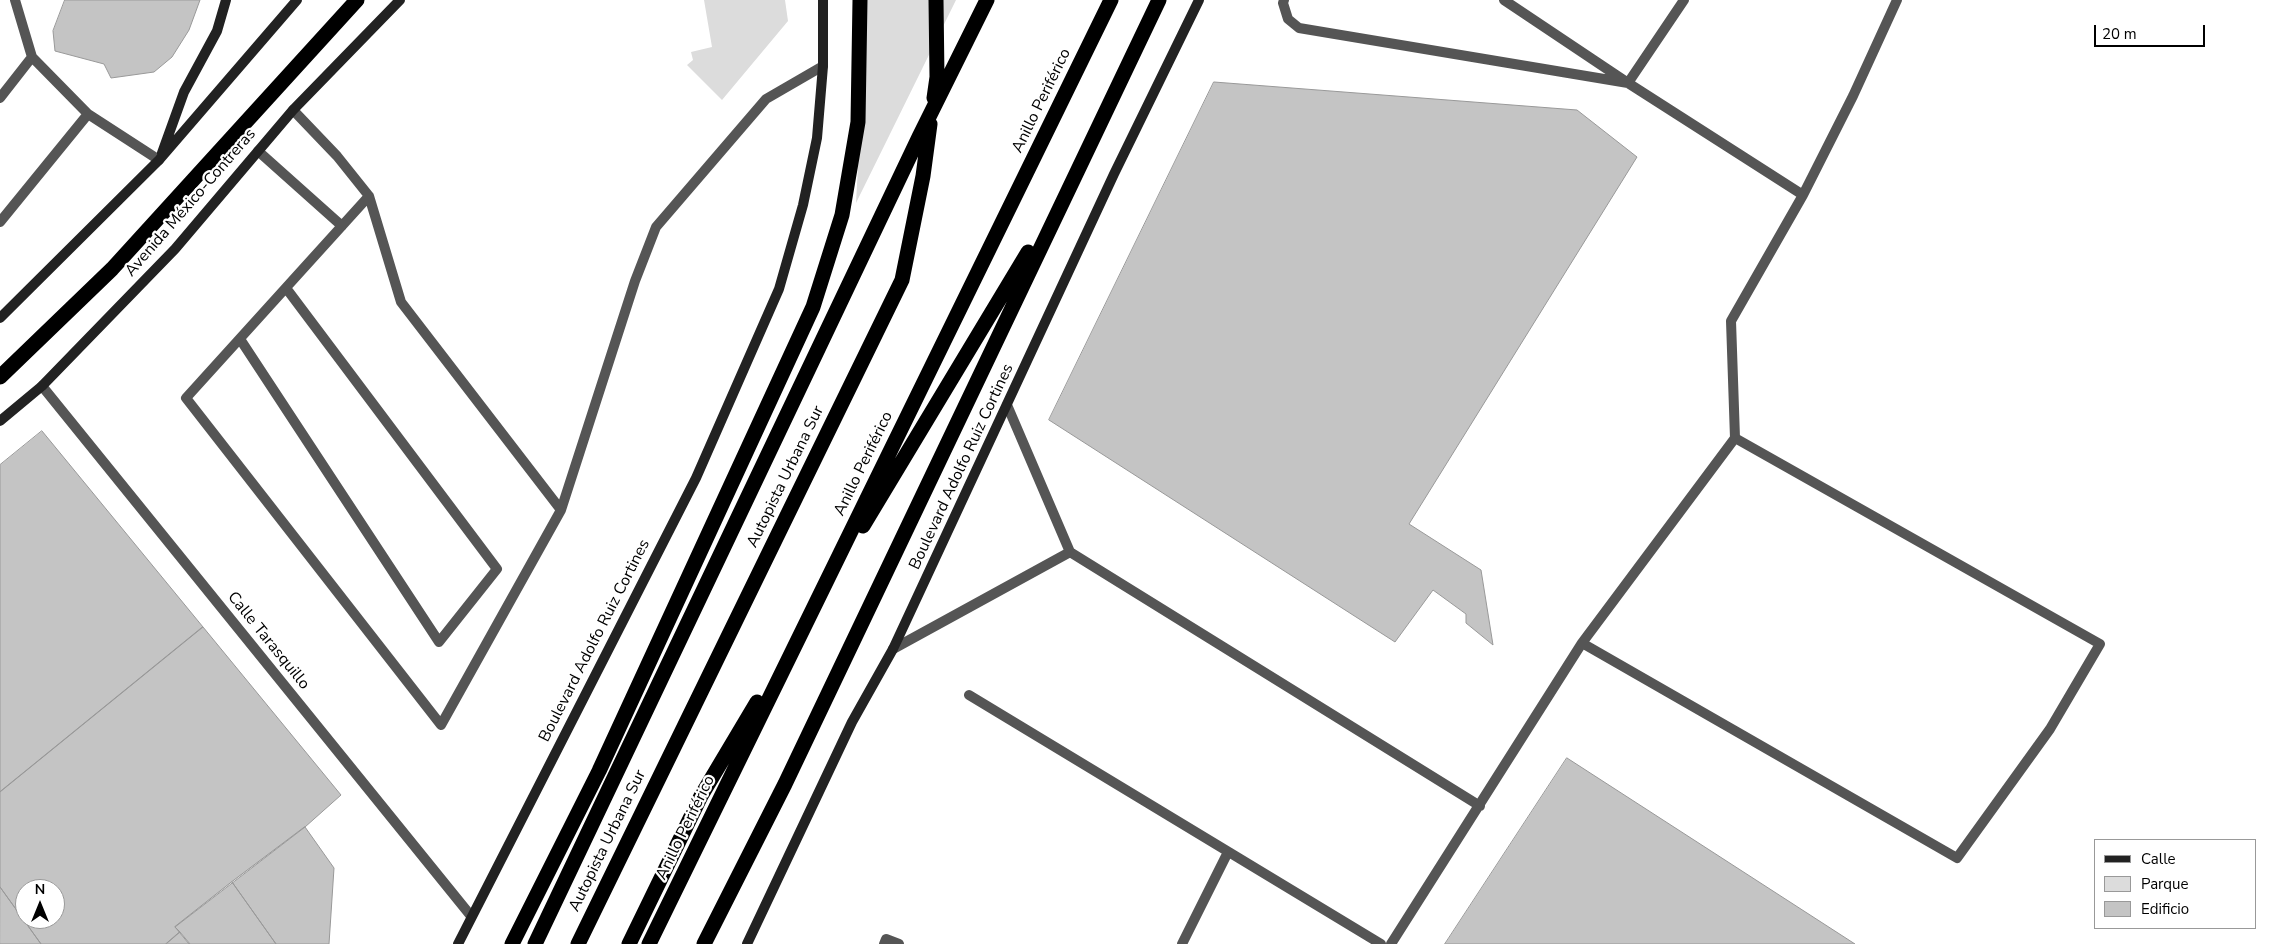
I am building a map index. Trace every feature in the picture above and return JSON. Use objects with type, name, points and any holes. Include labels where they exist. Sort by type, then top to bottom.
[{"type":"highway","points":[[0,377],[112,269],[357,0]]},
{"type":"highway","points":[[512,944],[599,771],[813,307],[842,215],[858,122],[860,0]]},
{"type":"highway","name":"Autopista Urbana Sur","points":[[578,944],[902,280],[923,176],[937,77],[936,0]]},
{"type":"highway","points":[[536,944],[919,137],[987,0]]},
{"type":"highway","name":"Anillo Periférico","points":[[649,944],[1111,0]]},
{"type":"highway","points":[[704,944],[785,784],[1072,178],[1159,0]]},
{"type":"highway","points":[[629,944],[701,796],[1072,178]]},
{"type":"main road","points":[[159,160],[184,92],[217,31],[226,0]]},
{"type":"main road","points":[[0,318],[159,160],[297,0]]},
{"type":"main road","name":"Avenida México-Contreras","points":[[0,421],[42,386],[175,249],[293,110],[400,0]]},
{"type":"main road","name":"Boulevard Adolfo Ruiz Cortines","points":[[457,943],[696,478],[779,290],[803,205],[817,138],[822,66],[823,0]]},
{"type":"main road","name":"Boulevard Adolfo Ruiz Cortines","points":[[747,944],[852,722],[893,648],[1114,174],[1199,0]]},
{"type":"street","points":[[15,0],[32,57],[88,114],[159,160]]},
{"type":"street","points":[[1284,0],[1283,3],[1288,19],[1299,28],[1628,83]]},
{"type":"street","points":[[1504,0],[1628,83],[1803,195]]},
{"type":"street","points":[[1628,83],[1684,0]]},
{"type":"street","points":[[1391,944],[1582,643],[1735,438],[1731,321],[1803,195],[1853,96],[1897,0]]},
{"type":"street","points":[[0,98],[32,57]]},
{"type":"street","points":[[369,196],[186,398],[441,725],[562,510],[635,282],[656,227],[766,99],[822,66]]},
{"type":"street","points":[[293,110],[336,156],[369,196],[401,302],[562,510]]},
{"type":"street","points":[[0,222],[88,114]]},
{"type":"street","points":[[258,151],[342,226]]},
{"type":"street","points":[[240,338],[438,642],[497,569],[286,288]]},
{"type":"street","name":"Calle Tarasquillo","points":[[42,386],[471,916]]},
{"type":"street","points":[[1007,405],[1070,552],[1480,806]]},
{"type":"street","points":[[1582,643],[1957,858],[2050,729],[2100,644],[1735,438]]},
{"type":"street","points":[[893,648],[1070,552]]},
{"type":"street","points":[[969,695],[1380,944]]},
{"type":"street","points":[[1182,944],[1228,852]]},
{"type":"street","points":[[884,944],[886,939],[899,944]]},
{"type":"green space","points":[[704,0],[785,0],[788,21],[722,100],[687,65],[693,60],[691,52],[712,47]]},
{"type":"green space","points":[[867,0],[956,0],[856,203]]},
{"type":"building","points":[[65,0],[200,0],[189,30],[172,57],[154,72],[111,78],[104,64],[55,51],[53,31]]},
{"type":"building","points":[[1214,82],[1577,110],[1637,157],[1409,524],[1481,570],[1493,645],[1466,623],[1466,614],[1433,590],[1395,642],[1049,420]]},
{"type":"building","points":[[42,431],[203,627],[0,792],[0,465]]},
{"type":"building","points":[[203,627],[341,795],[305,827],[175,927],[180,932],[166,944],[41,944],[30,929],[65,929],[65,879],[15,879],[15,908],[0,887],[0,792]]},
{"type":"building","points":[[1567,758],[1855,944],[1445,944]]},
{"type":"building","points":[[305,827],[334,868],[329,944],[276,944],[232,882]]},
{"type":"building","points":[[232,882],[276,944],[189,944],[175,927]]},
{"type":"building","points":[[0,887],[15,908],[15,929],[30,929],[41,944],[0,944]]},
{"type":"building","points":[[180,932],[190,944],[166,944]]}]
